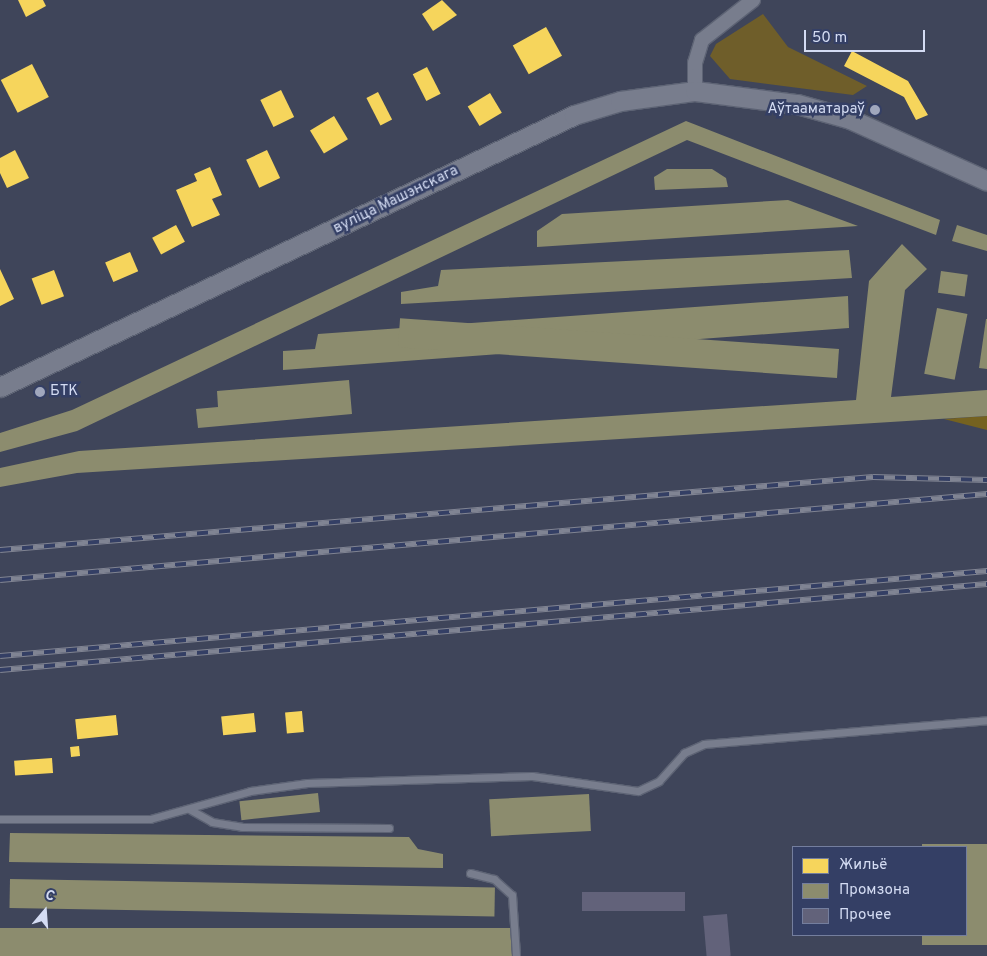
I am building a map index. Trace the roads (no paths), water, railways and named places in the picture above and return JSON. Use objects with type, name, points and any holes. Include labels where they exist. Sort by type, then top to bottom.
[{"type":"main road","name":"вуліца Машэнскага","points":[[0,387],[574,115],[620,101],[695,91],[744,94],[828,112],[987,181]]},
{"type":"street","points":[[695,91],[695,63],[702,40],[753,0]]},
{"type":"lane","points":[[0,819],[130,820],[189,809],[250,791],[327,782],[532,776],[638,791],[659,782],[684,753],[704,744],[987,720]]},
{"type":"lane","points":[[189,809],[226,826],[389,828]]},
{"type":"lane","points":[[470,873],[494,879],[512,895],[516,956]]},
{"type":"railway","points":[[0,550],[873,477],[987,480]]},
{"type":"railway","points":[[0,580],[987,494]]},
{"type":"railway","points":[[0,656],[987,571]]},
{"type":"railway","points":[[0,670],[987,584]]},
{"type":"place","name":"Аўтааматараў","points":[[875,110]]},
{"type":"place","name":"БТК","points":[[40,392]]}]
